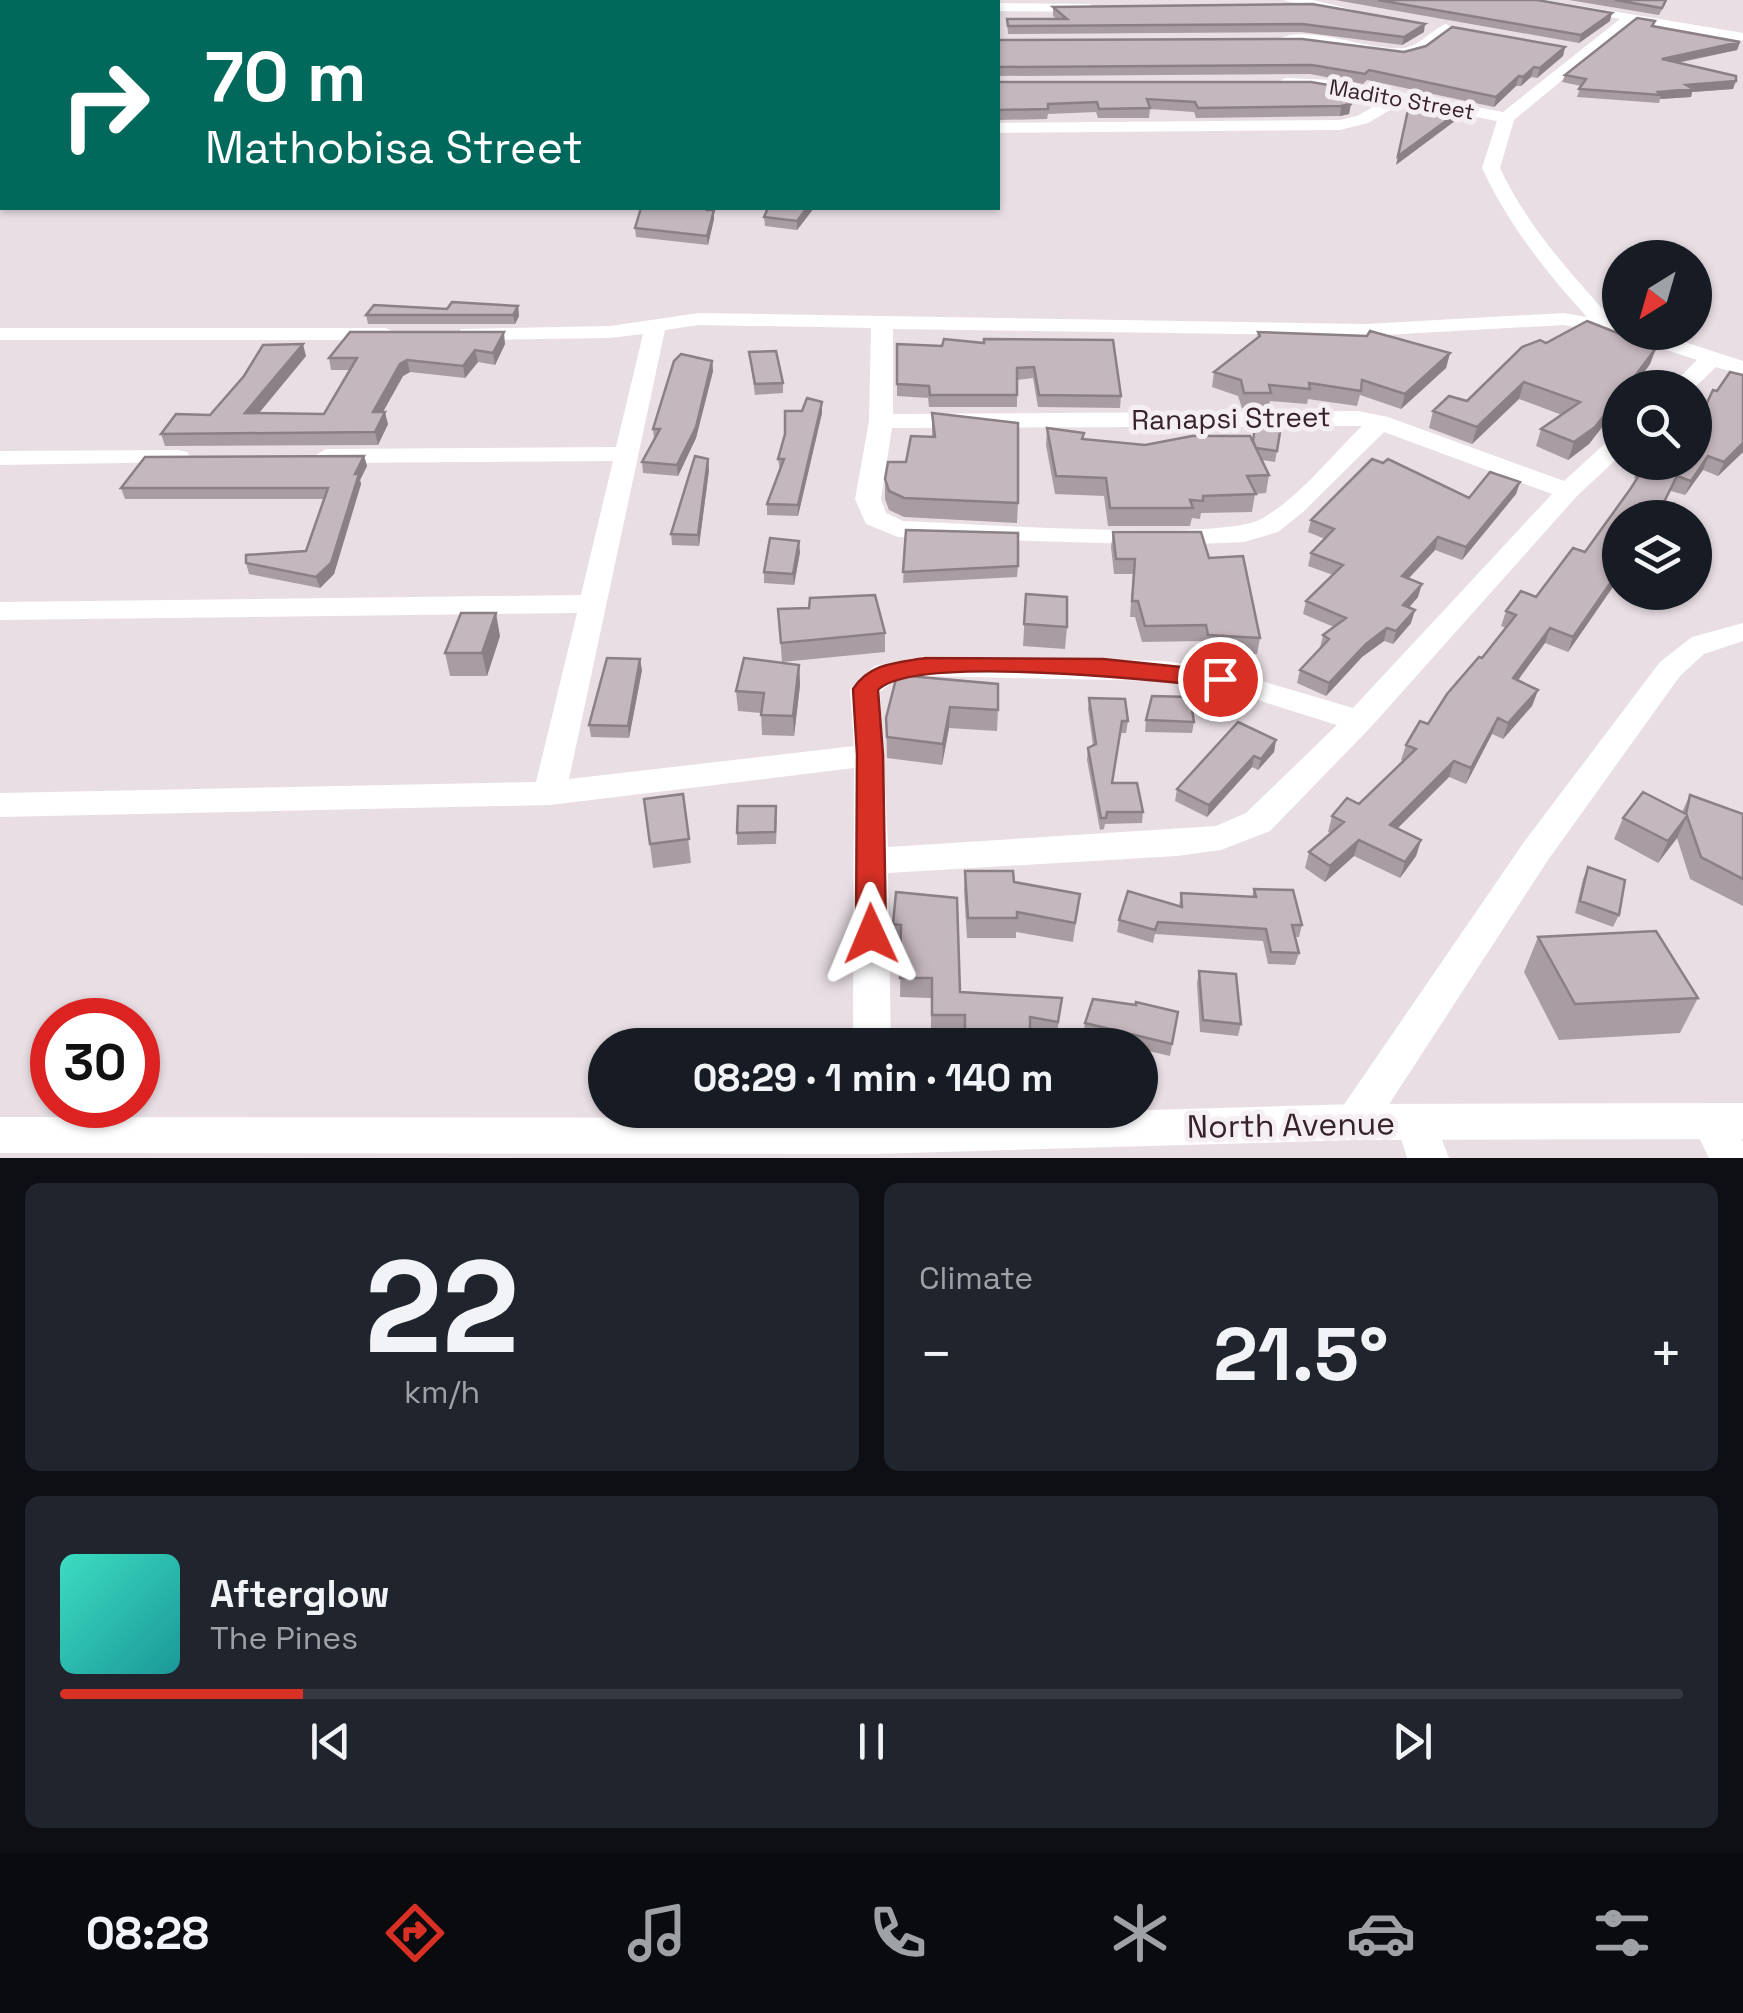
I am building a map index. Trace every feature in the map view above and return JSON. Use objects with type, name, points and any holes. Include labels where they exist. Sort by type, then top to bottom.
[{"type":"street","points":[[1290,0],[1368,14]]},
{"type":"street","points":[[1522,0],[1743,37]]},
{"type":"street","points":[[1271,5],[1310,4]]},
{"type":"street","points":[[1000,7],[1105,8]]},
{"type":"street","points":[[1602,316],[1562,278],[1499,188],[1491,168],[1506,118],[1583,52],[1630,18]]},
{"type":"street","points":[[1426,24],[1465,31]]},
{"type":"street","points":[[1270,40],[1330,42],[1403,53],[1417,49],[1446,28]]},
{"type":"street","points":[[1563,48],[1583,52]]},
{"type":"street","name":"Madito Street","points":[[1268,83],[1333,85],[1506,118]]},
{"type":"street","points":[[1000,128],[1340,125],[1362,120],[1400,97]]},
{"type":"street","points":[[453,334],[571,334],[656,328],[699,319],[1366,330],[1564,320],[1602,325]]},
{"type":"street","points":[[882,322],[881,422],[868,498],[869,511],[884,526],[919,531],[1172,537],[1244,534],[1269,526],[1293,508],[1380,422]]},
{"type":"street","points":[[550,792],[656,328]]},
{"type":"street","points":[[0,334],[414,334]]},
{"type":"street","points":[[1687,350],[1743,368]]},
{"type":"street","points":[[1699,370],[1712,358]]},
{"type":"street","name":"Ranapsi Street","points":[[881,422],[1340,417],[1380,422],[1568,491]]},
{"type":"street","points":[[295,456],[630,454]]},
{"type":"street","points":[[0,458],[197,457]]},
{"type":"street","points":[[870,861],[1221,838],[1258,822],[1359,721],[1568,491],[1602,460]]},
{"type":"street","points":[[0,611],[592,604]]},
{"type":"street","points":[[1356,1122],[1536,851],[1670,669],[1685,651],[1708,639],[1743,632]]},
{"type":"street","points":[[872,1028],[870,755],[865,689],[885,672],[925,666],[1164,671],[1220,679],[1359,721]]},
{"type":"street","points":[[0,805],[550,792],[870,755]]},
{"type":"street","points":[[1727,1121],[1730,1158]]},
{"type":"street","name":"North Avenue","points":[[1158,1122],[1356,1122],[1422,1140],[1727,1121]]},
{"type":"street","name":"North Avenue","points":[[0,1135],[208,1146],[728,1128]]},
{"type":"building","points":[[1378,0],[1537,0],[1612,13],[1581,35]]},
{"type":"building","points":[[1615,0],[1666,0],[1662,8]]},
{"type":"building","points":[[1312,4],[1425,24],[1404,37],[1302,24],[1008,26],[1007,19],[1067,19],[1053,7]]},
{"type":"building","points":[[1637,18],[1655,21],[1652,26],[1740,42],[1662,59],[1736,76],[1736,81],[1686,85],[1693,89],[1658,92],[1661,95],[1579,89],[1586,79],[1565,75]]},
{"type":"building","points":[[1452,27],[1565,47],[1540,68],[1534,67],[1519,76],[1496,97],[1369,70],[1365,74],[1312,65],[1000,67],[1000,40],[1302,39],[1404,52],[1426,46]]},
{"type":"building","points":[[1000,82],[1311,82],[1352,89],[1351,104],[1341,106],[1198,108],[1195,102],[1147,99],[1150,108],[1099,109],[1097,102],[1048,104],[1048,109],[1000,110]]},
{"type":"building","points":[[1410,101],[1461,110],[1398,156]]},
{"type":"building","points":[[640,210],[714,210],[707,236],[635,228]]},
{"type":"building","points":[[767,210],[805,210],[797,221],[764,217]]},
{"type":"building","points":[[452,302],[518,306],[513,315],[366,315],[374,305],[447,309]]},
{"type":"building","points":[[1587,321],[1602,327],[1602,350],[1654,350],[1640,370],[1602,370],[1602,418],[1574,442],[1541,429],[1580,402],[1524,382],[1477,427],[1433,411],[1449,396],[1467,401],[1522,347],[1540,340],[1546,343]]},
{"type":"building","points":[[1370,331],[1450,353],[1405,394],[1362,380],[1361,391],[1309,383],[1310,389],[1269,385],[1271,393],[1244,393],[1241,380],[1214,372],[1260,336],[1258,332],[1367,336]]},
{"type":"building","points":[[350,332],[504,332],[493,353],[475,350],[463,366],[407,360],[400,364],[373,412],[385,412],[375,432],[161,434],[176,414],[210,415],[244,376],[263,345],[303,344],[245,413],[324,414],[357,358],[329,358]]},
{"type":"building","points":[[944,339],[984,343],[984,339],[1113,340],[1121,396],[1039,395],[1034,367],[1017,368],[1017,395],[930,395],[929,386],[897,384],[897,344],[942,346]]},
{"type":"building","points":[[776,351],[783,383],[755,384],[749,352]]},
{"type":"building","points":[[681,354],[712,361],[696,427],[677,465],[642,462],[660,429],[653,429],[674,361]]},
{"type":"building","points":[[1730,372],[1743,375],[1743,443],[1724,462],[1712,458],[1712,392],[1717,391]]},
{"type":"building","points":[[807,398],[822,402],[798,505],[767,504],[784,459],[778,459],[785,434],[785,411],[802,411]]},
{"type":"building","points":[[932,413],[1018,423],[1018,503],[904,498],[889,491],[885,479],[888,462],[906,462],[911,436],[935,437]]},
{"type":"building","points":[[1256,420],[1277,420],[1277,451],[1256,448]]},
{"type":"building","points":[[1047,428],[1084,433],[1082,439],[1145,445],[1192,436],[1250,436],[1269,475],[1247,476],[1256,494],[1203,496],[1203,501],[1190,500],[1193,508],[1110,508],[1106,478],[1056,476]]},
{"type":"building","points":[[364,456],[355,474],[359,474],[331,563],[316,577],[246,563],[246,555],[306,551],[328,488],[121,488],[145,457]]},
{"type":"building","points":[[695,456],[708,459],[698,535],[671,534]]},
{"type":"building","points":[[1372,459],[1383,463],[1388,459],[1469,498],[1490,472],[1520,482],[1466,547],[1438,537],[1402,576],[1422,584],[1403,605],[1415,610],[1396,631],[1387,628],[1366,644],[1329,683],[1300,670],[1329,639],[1323,635],[1346,618],[1306,601],[1343,565],[1311,553],[1334,529],[1311,520]]},
{"type":"building","points":[[1636,480],[1675,480],[1665,500],[1622,500]]},
{"type":"building","points":[[1602,528],[1602,595],[1573,637],[1550,628],[1513,678],[1538,690],[1508,723],[1498,718],[1471,768],[1454,761],[1390,825],[1421,840],[1405,862],[1359,840],[1330,866],[1309,852],[1344,822],[1332,816],[1347,798],[1359,804],[1416,749],[1406,745],[1420,721],[1428,724],[1447,694],[1516,615],[1506,611],[1521,591],[1536,597],[1573,548],[1585,552]]},
{"type":"building","points":[[906,530],[1018,533],[1018,566],[903,572]]},
{"type":"building","points":[[1113,532],[1201,532],[1209,558],[1243,556],[1260,638],[1208,635],[1206,625],[1145,626],[1138,601],[1132,601],[1135,559],[1116,559]]},
{"type":"building","points":[[770,538],[799,541],[793,574],[764,572]]},
{"type":"building","points":[[1026,594],[1067,597],[1067,627],[1024,624]]},
{"type":"building","points":[[875,595],[885,633],[781,643],[778,609],[809,608],[810,598]]},
{"type":"building","points":[[461,613],[496,613],[482,653],[445,653]]},
{"type":"building","points":[[607,658],[640,659],[628,726],[589,725]]},
{"type":"building","points":[[744,658],[799,665],[793,716],[761,715],[764,693],[736,691]]},
{"type":"building","points":[[897,675],[998,684],[998,710],[950,707],[943,744],[887,737],[886,718]]},
{"type":"building","points":[[1152,696],[1190,697],[1194,722],[1146,720]]},
{"type":"building","points":[[1089,698],[1125,699],[1128,721],[1122,721],[1112,783],[1137,783],[1143,812],[1107,812],[1106,818],[1101,818],[1088,748],[1096,744]]},
{"type":"building","points":[[1238,722],[1276,740],[1261,759],[1254,756],[1209,805],[1177,789]]},
{"type":"building","points":[[1643,792],[1686,814],[1690,795],[1743,814],[1743,879],[1701,857],[1687,816],[1668,841],[1623,818]]},
{"type":"building","points":[[683,794],[689,839],[650,844],[644,799]]},
{"type":"building","points":[[738,806],[776,806],[775,832],[737,833]]},
{"type":"building","points":[[1588,867],[1625,880],[1619,915],[1580,901]]},
{"type":"building","points":[[965,871],[1013,871],[1014,882],[1080,894],[1075,923],[1017,912],[1017,918],[968,918]]},
{"type":"building","points":[[1254,889],[1293,890],[1302,925],[1292,925],[1299,953],[1271,952],[1266,929],[1158,922],[1155,930],[1119,920],[1128,891],[1182,907],[1181,893],[1256,897]]},
{"type":"building","points":[[896,892],[957,898],[960,992],[1062,998],[1058,1022],[1030,1017],[1030,1028],[965,1028],[965,1015],[932,1015],[932,978],[900,978],[901,925],[893,924]]},
{"type":"building","points":[[1656,931],[1698,998],[1575,1004],[1538,937]]},
{"type":"building","points":[[1199,971],[1236,974],[1241,1024],[1203,1020]]},
{"type":"building","points":[[1093,999],[1136,1002],[1178,1012],[1172,1044],[1158,1041],[1158,1028],[1106,1028],[1085,1023]]},
{"type":"route","points":[[871,934],[870,755],[865,689],[872,680],[885,672],[925,666],[1103,667],[1220,679]]}]
